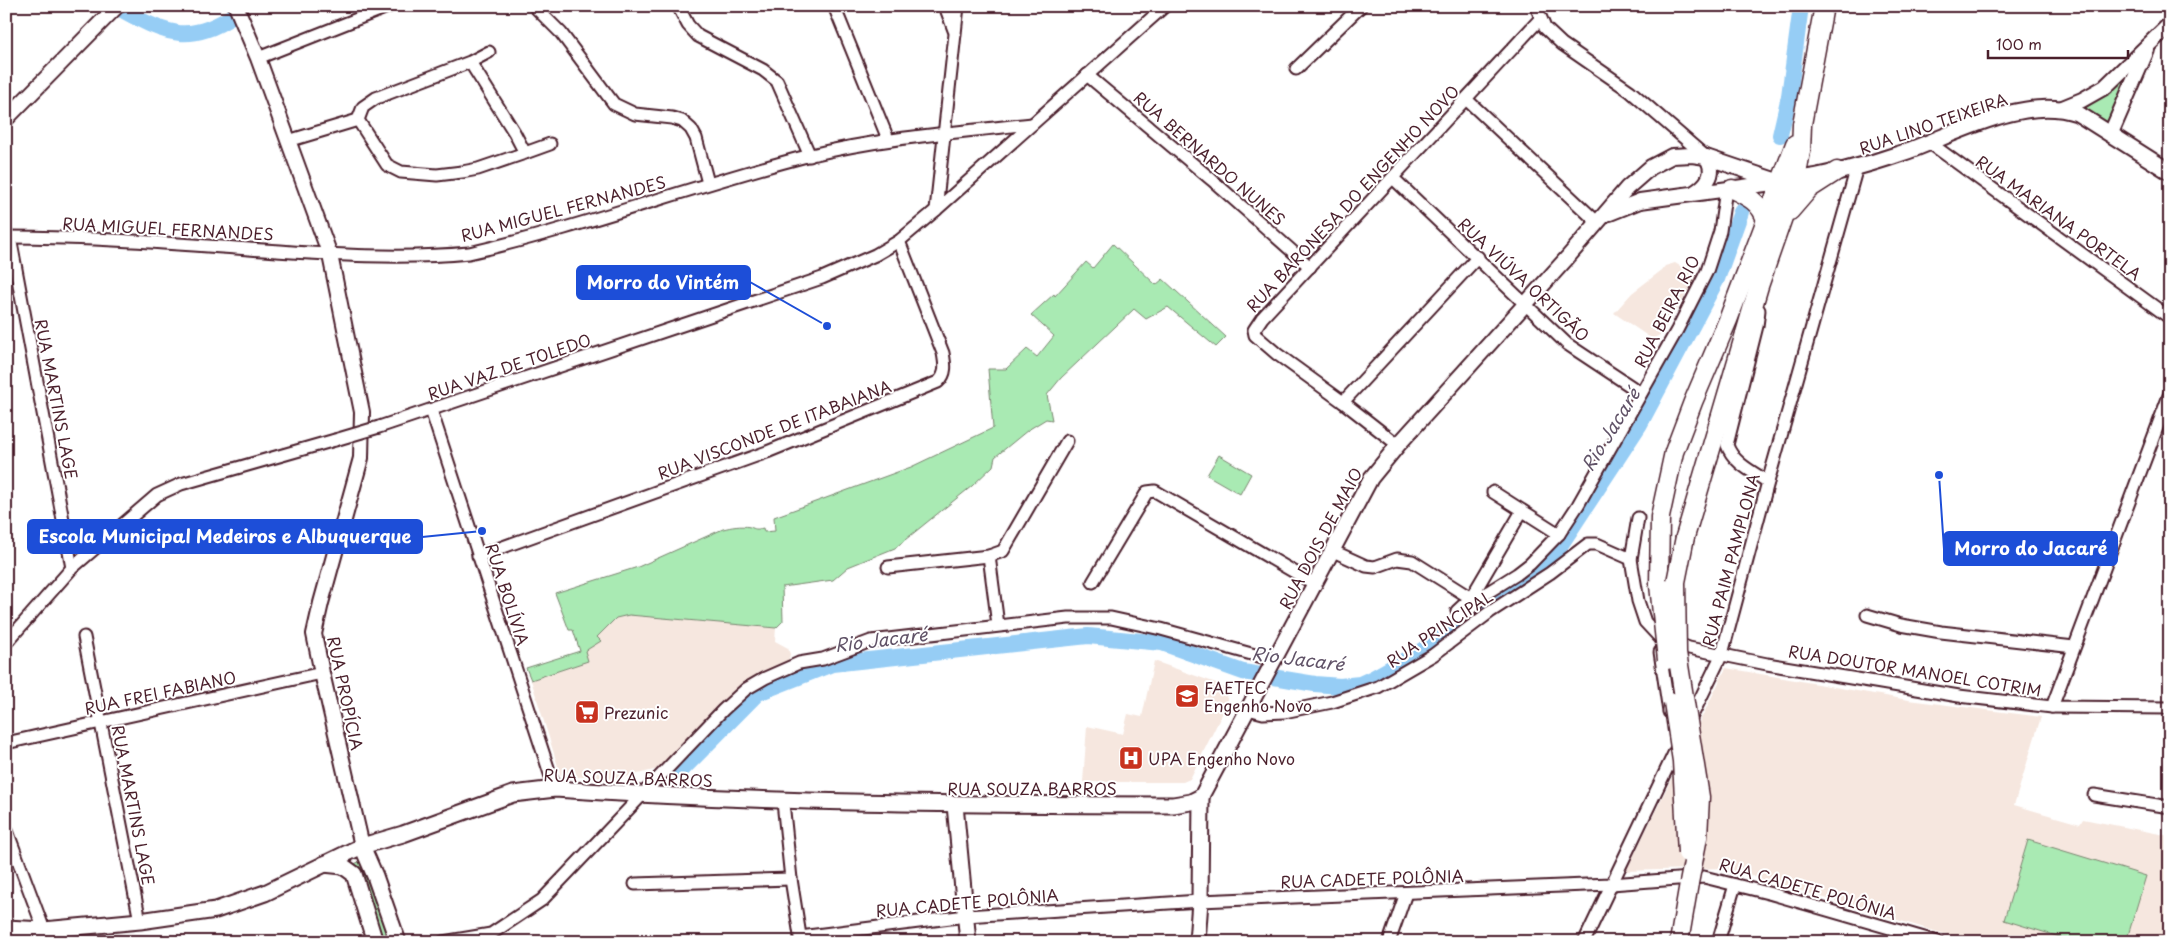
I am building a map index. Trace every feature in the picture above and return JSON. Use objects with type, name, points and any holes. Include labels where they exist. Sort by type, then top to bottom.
[{"type":"main road","points":[[1688,882],[1682,761],[1666,654],[1660,585],[1660,517],[1674,452],[1693,402],[1773,222],[1801,151],[1802,124],[1824,6]]},
{"type":"main road","name":"RUA LINO TEIXEIRA","points":[[1788,181],[1857,167],[1930,143],[1980,122],[2008,114],[2060,109],[2077,113],[2170,172]]},
{"type":"main road","points":[[1679,942],[1688,882],[1698,837],[1700,797],[1677,653],[1676,582],[1685,537],[1759,286],[1773,222],[1802,195],[1837,171]]},
{"type":"main road","points":[[1729,189],[1761,207],[1773,222]]},
{"type":"main road","name":"RUA SOUZA BARROS","points":[[6,928],[44,930],[140,921],[216,910],[265,893],[348,852],[361,840],[403,834],[512,794],[555,789],[783,802],[956,805],[1173,806],[1191,802],[1201,797]]},
{"type":"main road","name":"RUA DOIS DE MAIO","points":[[1197,942],[1200,901],[1201,797]]},
{"type":"main road","points":[[956,805],[968,942]]},
{"type":"main road","points":[[361,840],[376,876],[398,942]]},
{"type":"main road","points":[[323,864],[343,866],[354,874],[375,942]]},
{"type":"street","points":[[6,119],[117,6]]},
{"type":"street","points":[[258,58],[390,6]]},
{"type":"street","points":[[534,6],[561,33],[614,104],[635,114],[672,118],[682,122],[690,129],[696,138],[708,183]]},
{"type":"street","points":[[678,6],[688,25],[698,36],[763,70],[777,81],[810,156]]},
{"type":"street","points":[[834,6],[888,139]]},
{"type":"street","points":[[945,6],[956,34]]},
{"type":"street","points":[[936,210],[958,6]]},
{"type":"street","name":"RUA VAZ DE TOLEDO","points":[[6,643],[72,568],[157,495],[181,484],[379,427],[431,410],[822,278],[866,259],[898,241],[936,210],[1165,6]]},
{"type":"street","points":[[1296,69],[1361,6]]},
{"type":"street","points":[[1536,6],[1545,28],[1562,44],[1630,91],[1706,157],[1712,168],[1711,174],[1703,187],[1694,193]]},
{"type":"street","name":"RUA PROPÍCIA","points":[[238,7],[330,254],[362,412],[362,444],[343,529],[314,634],[361,840]]},
{"type":"street","name":"RUA BARONESA DO ENGENHO NOVO","points":[[1398,445],[1277,354],[1255,335],[1255,326],[1540,19]]},
{"type":"street","points":[[2060,109],[2099,91],[2150,45],[2170,24]]},
{"type":"street","points":[[2111,134],[2150,45]]},
{"type":"street","points":[[489,52],[470,62],[368,102],[359,114],[358,120],[387,165],[401,172],[437,175],[478,169],[550,144]]},
{"type":"street","points":[[470,62],[525,153]]},
{"type":"street","name":"RUA BERNARDO NUNES","points":[[1087,75],[1227,193],[1310,267]]},
{"type":"street","points":[[1466,99],[1601,219],[1630,203],[1788,181]]},
{"type":"street","points":[[288,141],[358,120]]},
{"type":"street","name":"RUA MIGUEL FERNANDES","points":[[8,236],[158,242],[330,254],[439,256],[469,253],[645,204],[708,183],[810,156],[888,139],[1032,124]]},
{"type":"street","name":"RUA MARIANA PORTELA","points":[[1930,143],[2170,318]]},
{"type":"street","points":[[1657,198],[1651,193],[1645,181],[1652,167],[1672,156],[1692,155],[1706,157],[1788,181]]},
{"type":"street","name":"RUA DOIS DE MAIO","points":[[1201,797],[1371,478],[1398,445],[1627,188],[1652,167]]},
{"type":"street","name":"RUA PAIM PAMPLONA","points":[[1584,942],[1722,654],[1768,482],[1857,167]]},
{"type":"street","name":"RUA VIÚVA ORTIGÃO","points":[[1393,178],[1478,257],[1567,344],[1641,393]]},
{"type":"street","name":"RUA BEIRA RIO","points":[[1475,601],[1530,564],[1559,534],[1677,330],[1707,271],[1720,231],[1729,189]]},
{"type":"street","name":"RUA MARTINS LAGE","points":[[8,236],[72,568]]},
{"type":"street","name":"RUA VISCONDE DE ITABAIANA","points":[[478,556],[767,452],[938,382],[944,374],[943,353],[898,241]]},
{"type":"street","points":[[1343,402],[1478,257]]},
{"type":"street","points":[[1759,286],[1756,326],[1727,445],[1732,455],[1742,465],[1768,482]]},
{"type":"street","points":[[2052,707],[2170,393]]},
{"type":"street","name":"RUA BOLÍVIA","points":[[431,410],[555,789]]},
{"type":"street","points":[[888,567],[998,554],[1006,548],[1067,441]]},
{"type":"street","points":[[1093,582],[1147,492],[1155,491],[1315,584]]},
{"type":"street","points":[[1493,492],[1559,534]]},
{"type":"street","points":[[1458,616],[1457,611],[1475,601],[1522,511]]},
{"type":"street","points":[[1638,518],[1631,559],[1642,617],[1659,637],[1671,731],[1668,764]]},
{"type":"street","name":"RUA PRINCIPAL","points":[[1248,709],[1264,713],[1277,713],[1365,693],[1434,655],[1489,611],[1550,573],[1588,544],[1597,544],[1631,559]]},
{"type":"street","points":[[1333,552],[1366,566],[1375,566],[1403,559],[1412,562],[1489,611]]},
{"type":"street","points":[[989,556],[998,625]]},
{"type":"street","points":[[1867,615],[1901,625],[1941,632],[2074,647]]},
{"type":"street","points":[[443,942],[491,934],[518,918],[542,900],[723,710],[746,689],[799,663],[822,659],[872,642],[998,625],[1068,618],[1111,618],[1161,629],[1271,665]]},
{"type":"street","name":"RUA MARTINS LAGE","points":[[84,637],[140,921]]},
{"type":"street","name":"RUA DOUTOR MANOEL COTRIM","points":[[1659,637],[1689,648],[1767,664],[1950,695],[2052,707],[2170,708]]},
{"type":"street","name":"RUA FREI FABIANO","points":[[6,743],[322,673]]},
{"type":"street","points":[[2094,795],[2170,807]]},
{"type":"street","points":[[783,802],[790,879],[800,940]]},
{"type":"street","points":[[6,828],[44,930]]},
{"type":"street","name":"RUA CADETE POLÔNIA","points":[[800,940],[966,916],[1200,901],[1611,884],[1704,877],[1766,892],[1938,942]]},
{"type":"street","points":[[635,884],[790,879]]},
{"type":"street","points":[[1718,942],[1735,886]]},
{"type":"street","points":[[1389,942],[1406,893]]},
{"type":"shaded area","points":[[1675,263],[1697,276],[1662,334],[1652,339],[1614,313],[1632,293],[1665,266]]},
{"type":"shaded area","points":[[629,615],[776,628],[775,641],[788,648],[789,659],[782,668],[739,693],[658,769],[617,779],[561,776],[531,680],[587,661],[584,651],[600,641],[597,637],[616,618]]},
{"type":"shaded area","points":[[1154,661],[1216,683],[1226,690],[1228,702],[1190,779],[1183,782],[1083,782],[1087,726],[1123,734],[1128,714],[1142,717]]},
{"type":"shaded area","points":[[1726,668],[1908,700],[2041,717],[2014,805],[2080,824],[2083,819],[2170,836],[2170,942],[1971,942],[1725,868],[1626,871]]},
{"type":"green space","points":[[2135,64],[2108,124],[2083,110],[2104,95]]},
{"type":"green space","points":[[1113,244],[1156,285],[1163,279],[1226,337],[1216,347],[1168,307],[1146,319],[1134,309],[1061,378],[1047,395],[1052,420],[1046,419],[1028,430],[995,457],[993,466],[972,486],[895,548],[848,567],[833,580],[782,587],[783,621],[776,628],[629,615],[616,618],[597,637],[601,641],[585,651],[588,661],[531,680],[526,668],[580,651],[573,630],[569,630],[555,593],[638,567],[723,529],[743,526],[756,529],[763,528],[764,532],[775,531],[774,517],[911,467],[993,428],[988,369],[1006,369],[1027,349],[1037,357],[1054,336],[1031,315],[1054,294],[1055,296],[1086,262],[1093,268]]},
{"type":"green space","points":[[1219,455],[1251,474],[1240,494],[1207,475]]},
{"type":"green space","points":[[2028,840],[2146,876],[2126,942],[2076,942],[2004,920]]},
{"type":"green space","points":[[361,861],[392,942],[381,942],[362,877],[354,864]]},
{"type":"waterway","name":"Rio Jacaré","points":[[1780,135],[1789,96],[1801,6]]},
{"type":"waterway","points":[[124,11],[154,26],[180,33],[206,30],[236,14]]},
{"type":"waterway","name":"Rio Jacaré","points":[[681,771],[758,693],[832,664],[1088,636],[1162,643],[1243,672],[1315,684],[1340,686],[1360,684],[1373,678],[1421,651],[1512,590],[1554,555],[1640,424],[1717,279],[1741,212]]},
{"type":"place","name":"Morro do Vintém","points":[[827,326]]},
{"type":"place","name":"Morro do Jacaré","points":[[1939,475]]},
{"type":"place","name":"Escola Municipal Medeiros e Albuquerque","points":[[482,531]]},
{"type":"place","name":"FAETEC Engenho Novo","points":[[1187,696]]},
{"type":"place","name":"Prezunic","points":[[587,712]]},
{"type":"place","name":"UPA Engenho Novo","points":[[1131,758]]}]
